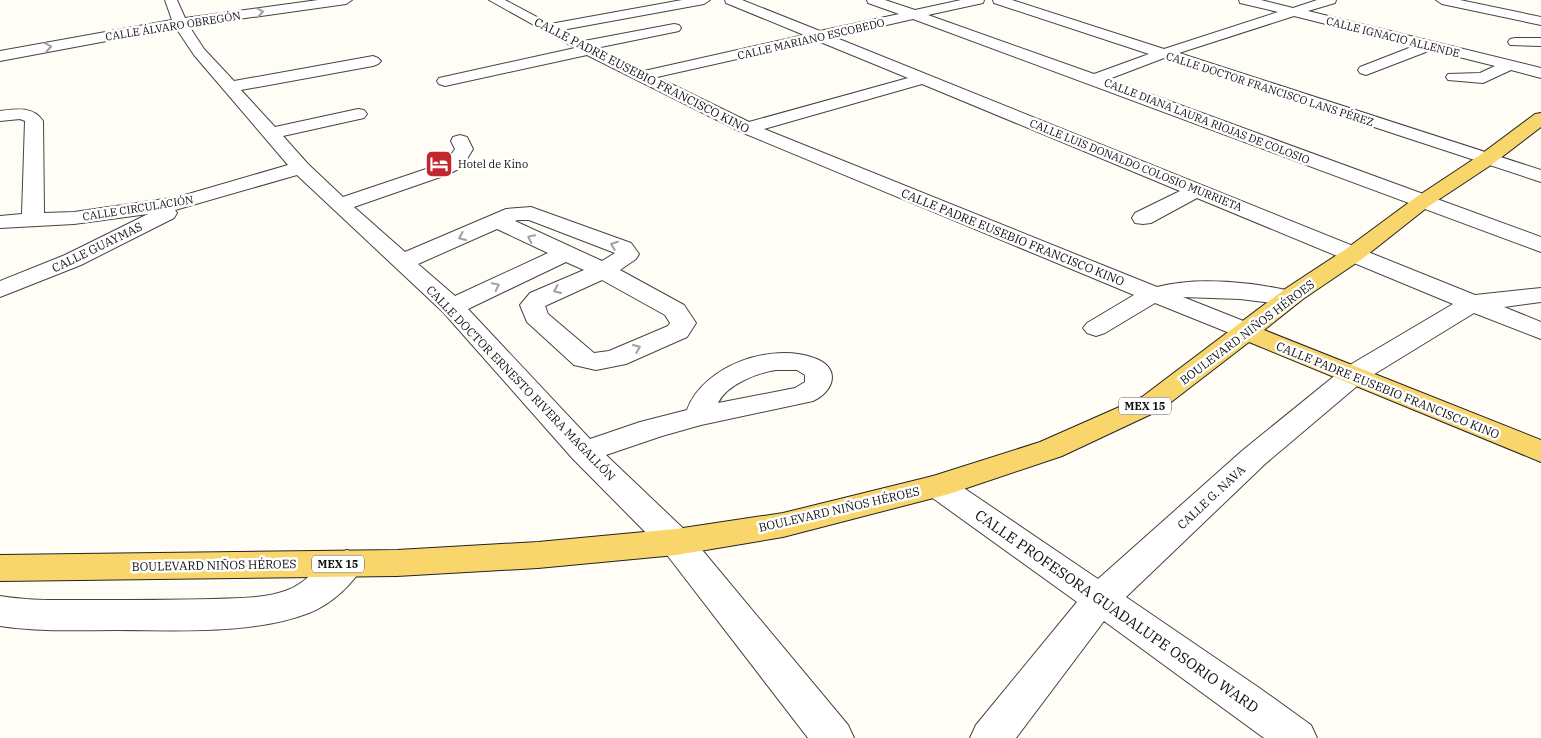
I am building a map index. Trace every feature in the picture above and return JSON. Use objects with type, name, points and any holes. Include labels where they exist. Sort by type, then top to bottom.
[{"type":"main road","name":"BOULEVARD NIÑOS HÉROES","points":[[0,568],[397,563],[538,555],[676,542],[783,525],[938,486],[1051,449],[1152,403],[1289,298],[1354,254],[1422,202],[1487,159],[1541,118]]},
{"type":"main road","name":"CALLE PADRE EUSEBIO FRANCISCO KINO","points":[[1246,332],[1541,452]]},
{"type":"street","name":"CALLE DOCTOR ERNESTO RIVERA MAGALLÓN","points":[[171,0],[180,23],[199,52],[301,168],[452,308],[584,452],[676,542],[833,738]]},
{"type":"street","name":"CALLE ÁLVARO OBREGÓN","points":[[0,56],[180,23],[346,0]]},
{"type":"street","name":"CALLE PADRE EUSEBIO FRANCISCO KINO","points":[[494,0],[747,128],[1246,332]]},
{"type":"street","points":[[549,28],[704,0]]},
{"type":"street","name":"CALLE LUIS DONALDO COLOSIO MURRIETA","points":[[731,0],[1541,331]]},
{"type":"street","name":"CALLE DIANA LAURA RIOJAS DE COLOSIO","points":[[873,0],[1094,79],[1541,245]]},
{"type":"street","name":"CALLE MARIANO ESCOBEDO","points":[[643,76],[822,37],[978,0]]},
{"type":"street","name":"CALLE DOCTOR FRANCISCO LANS PÉREZ","points":[[999,0],[1541,176]]},
{"type":"street","name":"CALLE IGNACIO ALLENDE","points":[[1245,0],[1541,73]]},
{"type":"street","points":[[1094,79],[1162,54],[1330,0]]},
{"type":"street","points":[[1442,0],[1541,21]]},
{"type":"street","points":[[445,81],[674,28]]},
{"type":"street","points":[[1515,42],[1541,42]]},
{"type":"street","points":[[1366,70],[1428,46]]},
{"type":"street","points":[[230,87],[374,61]]},
{"type":"street","points":[[1454,77],[1483,78],[1509,65]]},
{"type":"street","points":[[747,128],[925,78]]},
{"type":"street","points":[[0,116],[21,114],[31,117],[34,122],[32,221]]},
{"type":"street","points":[[271,133],[358,114]]},
{"type":"street","points":[[339,205],[442,170],[455,163],[464,149],[460,141]]},
{"type":"street","name":"CALLE CIRCULACIÓN","points":[[0,222],[106,214],[191,200],[301,168]]},
{"type":"street","points":[[1143,218],[1197,190]]},
{"type":"street","name":"CALLE GUAYMAS","points":[[0,290],[73,260],[191,200]]},
{"type":"street","points":[[402,262],[514,214],[531,213],[623,248],[628,254],[620,263],[602,270],[539,298],[532,305],[536,317],[584,359],[596,362],[616,358],[678,331],[683,323],[675,310],[602,270],[498,221]]},
{"type":"street","points":[[452,308],[565,254]]},
{"type":"street","points":[[1096,328],[1155,295],[1203,290],[1266,294],[1289,298]]},
{"type":"street","points":[[1472,303],[1541,295]]},
{"type":"street","name":"CALLE G. NAVA","points":[[991,738],[1100,599],[1254,457],[1352,375],[1472,303]]},
{"type":"street","points":[[584,452],[651,429],[699,416]]},
{"type":"street","name":"CALLE PROFESORA GUADALUPE OSORIO WARD","points":[[938,486],[1244,699],[1296,738]]},
{"type":"street","points":[[0,611],[24,615],[178,614],[247,612],[272,609],[296,602],[320,590],[347,563]]},
{"type":"place","name":"Hotel de Kino","points":[[439,164]]}]
